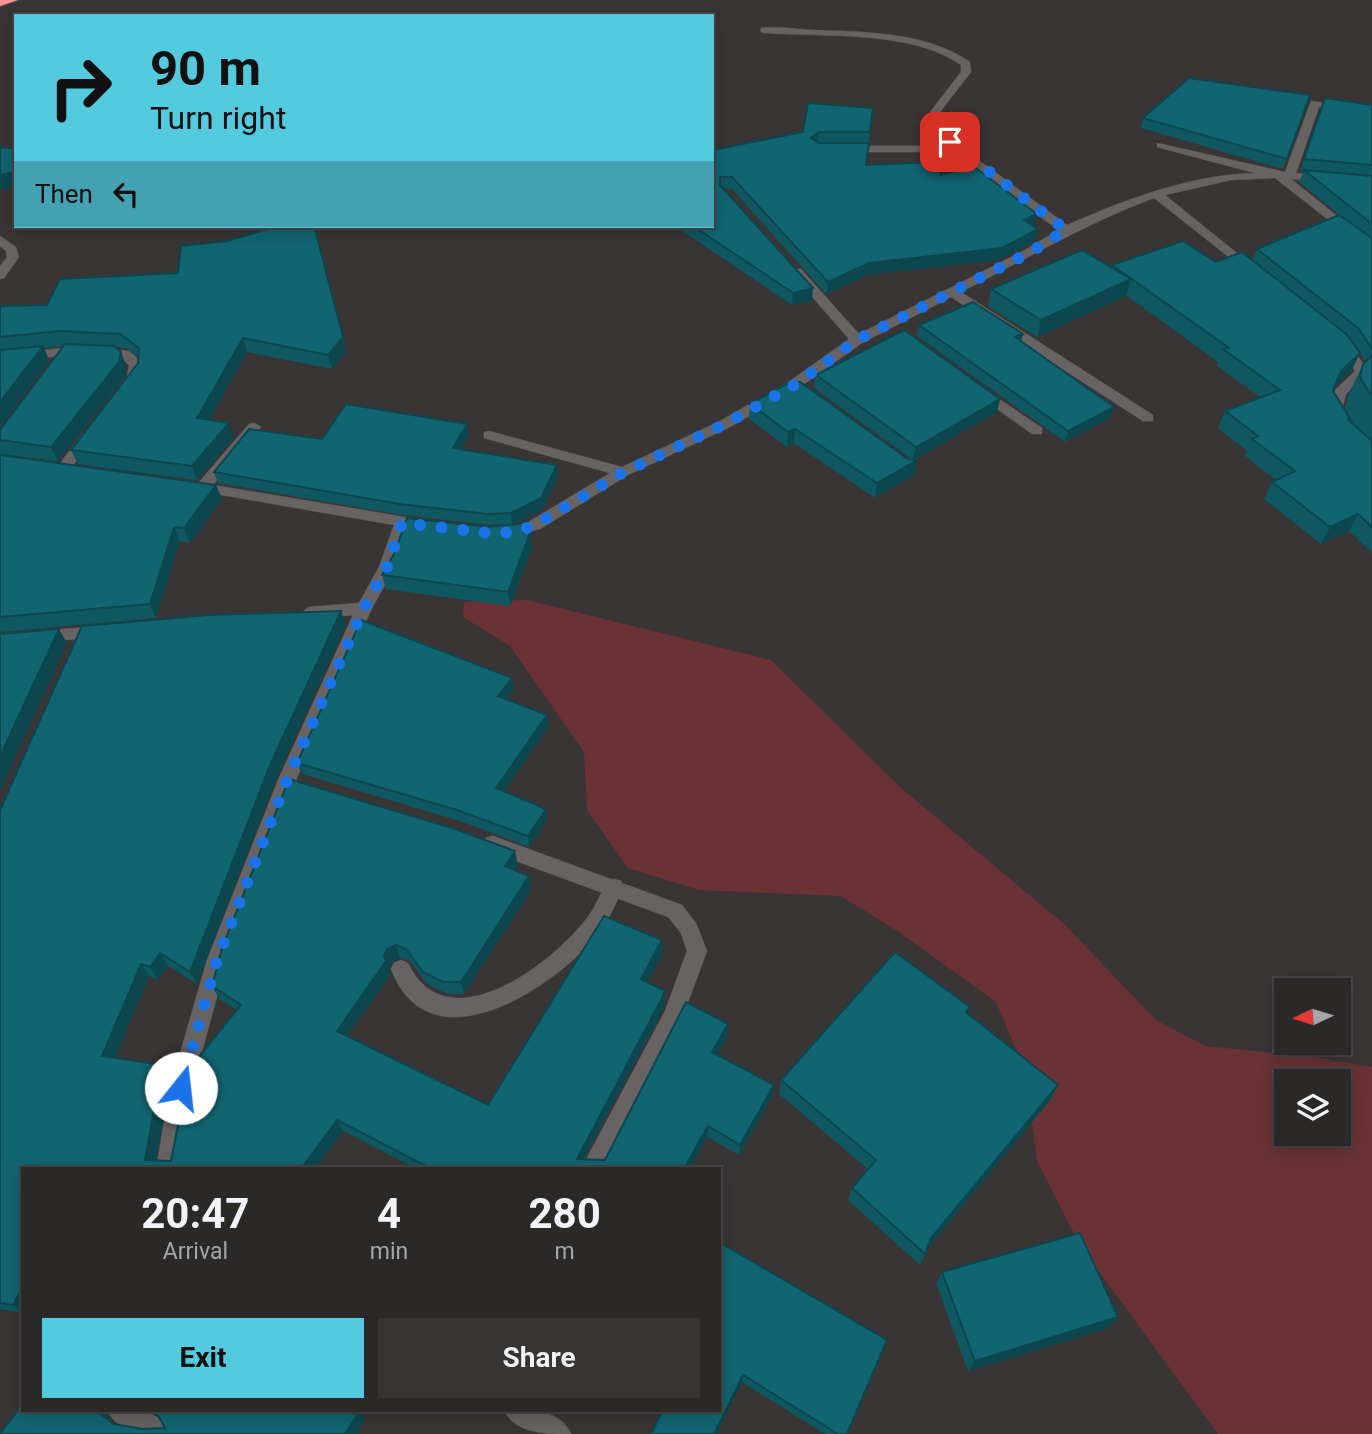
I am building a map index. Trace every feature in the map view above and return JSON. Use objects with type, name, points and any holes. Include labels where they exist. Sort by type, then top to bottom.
[{"type":"highway","points":[[0,3],[12,0]]},
{"type":"street","points":[[764,30],[859,36],[952,52],[966,64],[966,72],[935,112],[946,135],[957,149],[1066,230]]},
{"type":"street","points":[[1284,175],[1315,103],[1372,112]]},
{"type":"street","points":[[1161,145],[1284,175],[1372,250]]},
{"type":"street","points":[[832,149],[957,149]]},
{"type":"street","points":[[490,533],[516,532],[535,525],[624,472],[801,388],[857,340],[894,328],[950,291],[1029,253],[1066,230],[1156,194],[1231,177],[1284,175],[1372,183]]},
{"type":"street","points":[[1156,194],[1261,278]]},
{"type":"street","points":[[0,240],[12,250],[13,257],[0,275]]},
{"type":"street","points":[[789,263],[857,340]]},
{"type":"street","points":[[950,291],[1148,418]]},
{"type":"street","points":[[1334,338],[1358,362],[1362,371],[1340,393],[1335,409],[1344,426],[1372,454]]},
{"type":"street","points":[[0,358],[124,354],[136,364],[134,377],[118,397]]},
{"type":"street","points":[[963,378],[1037,431]]},
{"type":"street","points":[[202,488],[254,427]]},
{"type":"street","points":[[63,469],[94,428]]},
{"type":"street","points":[[489,435],[624,472]]},
{"type":"street","points":[[177,484],[402,523],[440,527]]},
{"type":"street","points":[[167,1167],[181,1088],[217,960],[294,782],[364,608],[387,567],[402,523]]},
{"type":"street","points":[[295,614],[364,608]]},
{"type":"street","points":[[0,640],[120,631]]},
{"type":"street","points":[[71,658],[82,634]]},
{"type":"street","points":[[471,837],[675,911],[689,929],[697,951],[674,1014],[593,1167]]},
{"type":"street","points":[[401,969],[412,994],[433,1005],[465,1007],[520,992],[552,968],[592,928],[614,887]]},
{"type":"street","points":[[123,1412],[159,1434]]},
{"type":"street","points":[[520,1412],[558,1434]]},
{"type":"shaded area","points":[[527,600],[771,660],[900,787],[1064,924],[1156,1020],[1205,1046],[1314,1057],[1372,1067],[1372,1434],[1218,1434],[1081,1247],[1037,1161],[1024,1068],[996,1002],[899,932],[841,896],[699,890],[628,868],[587,810],[584,752],[510,646],[463,617],[464,602]]},
{"type":"building","points":[[1189,78],[1310,95],[1287,159],[1143,118]]},
{"type":"building","points":[[1325,98],[1372,105],[1372,165],[1304,159]]},
{"type":"building","points":[[808,103],[873,108],[870,132],[819,132],[811,138],[819,143],[869,143],[866,165],[936,162],[941,175],[973,166],[1037,214],[1024,220],[1038,229],[1002,248],[869,263],[828,282],[732,177],[720,177],[720,185],[813,288],[793,293],[696,228],[714,228],[714,150],[803,132]]},
{"type":"building","points":[[0,148],[14,148],[14,172],[0,175]]},
{"type":"building","points":[[1304,170],[1372,176],[1372,224]]},
{"type":"building","points":[[1339,215],[1372,238],[1372,349],[1358,328],[1257,249]]},
{"type":"building","points":[[271,228],[315,228],[343,337],[328,355],[243,338],[197,418],[229,423],[192,466],[71,450],[138,363],[139,348],[120,334],[60,331],[0,337],[0,306],[47,305],[60,279],[178,273],[181,246],[227,241]]},
{"type":"building","points":[[1183,241],[1216,262],[1242,252],[1346,334],[1360,353],[1341,371],[1333,391],[1351,420],[1347,419],[1372,441],[1372,527],[1358,514],[1330,527],[1272,482],[1295,471],[1252,439],[1258,436],[1225,411],[1280,390],[1223,349],[1229,348],[1112,265]]},
{"type":"building","points":[[1082,250],[1131,279],[1041,320],[991,289]]},
{"type":"building","points":[[973,302],[1023,334],[1015,337],[1114,407],[1068,431],[919,325]]},
{"type":"building","points":[[904,330],[1000,399],[916,447],[816,375]]},
{"type":"building","points":[[65,344],[114,346],[121,352],[119,362],[51,447],[0,440],[0,430]]},
{"type":"building","points":[[43,346],[0,402],[0,350]]},
{"type":"building","points":[[1372,355],[1372,395],[1360,377],[1363,364]]},
{"type":"building","points":[[792,381],[800,382],[908,459],[917,460],[877,483],[795,429],[788,432],[750,404]]},
{"type":"building","points":[[346,404],[467,424],[453,448],[557,465],[541,498],[511,513],[488,514],[400,504],[214,472],[249,429],[322,439]]},
{"type":"building","points":[[0,455],[216,485],[184,528],[174,527],[150,604],[0,617]]},
{"type":"building","points":[[407,518],[488,527],[519,524],[528,520],[523,532],[530,533],[508,592],[382,575],[394,554]]},
{"type":"building","points":[[341,611],[270,765],[190,972],[160,953],[150,967],[141,964],[102,1056],[162,1065],[145,1160],[171,1161],[189,1069],[241,1005],[212,986],[222,948],[289,779],[452,828],[515,851],[505,866],[529,876],[461,982],[443,982],[423,972],[406,949],[396,945],[387,949],[384,955],[386,961],[337,1031],[488,1105],[604,916],[662,940],[641,979],[665,991],[577,1159],[605,1160],[686,1002],[728,1024],[712,1052],[774,1085],[740,1145],[708,1126],[685,1167],[428,1167],[337,1120],[302,1167],[21,1167],[21,1290],[13,1305],[0,1303],[0,810],[82,626],[210,615]]},
{"type":"building","points":[[361,620],[512,678],[498,696],[547,715],[496,788],[546,809],[528,836],[457,810],[297,763]]},
{"type":"building","points":[[59,629],[0,756],[0,634]]},
{"type":"building","points":[[895,952],[970,1007],[966,1012],[1058,1085],[931,1238],[925,1254],[852,1188],[876,1160],[781,1080]]},
{"type":"building","points":[[1080,1233],[1118,1317],[975,1361],[942,1272]]},
{"type":"building","points":[[721,1243],[887,1340],[847,1434],[838,1434],[743,1375],[714,1434],[651,1434],[662,1412],[721,1412]]},
{"type":"building","points":[[21,1407],[21,1412],[99,1412],[114,1424],[143,1429],[165,1428],[153,1412],[359,1412],[345,1434],[0,1434]]},
{"type":"route","points":[[181,1088],[217,960],[287,780],[364,608],[387,567],[402,523],[490,533],[516,532],[535,525],[624,472],[725,424],[796,384],[857,340],[1029,253],[1066,230],[967,158],[950,142]]}]
